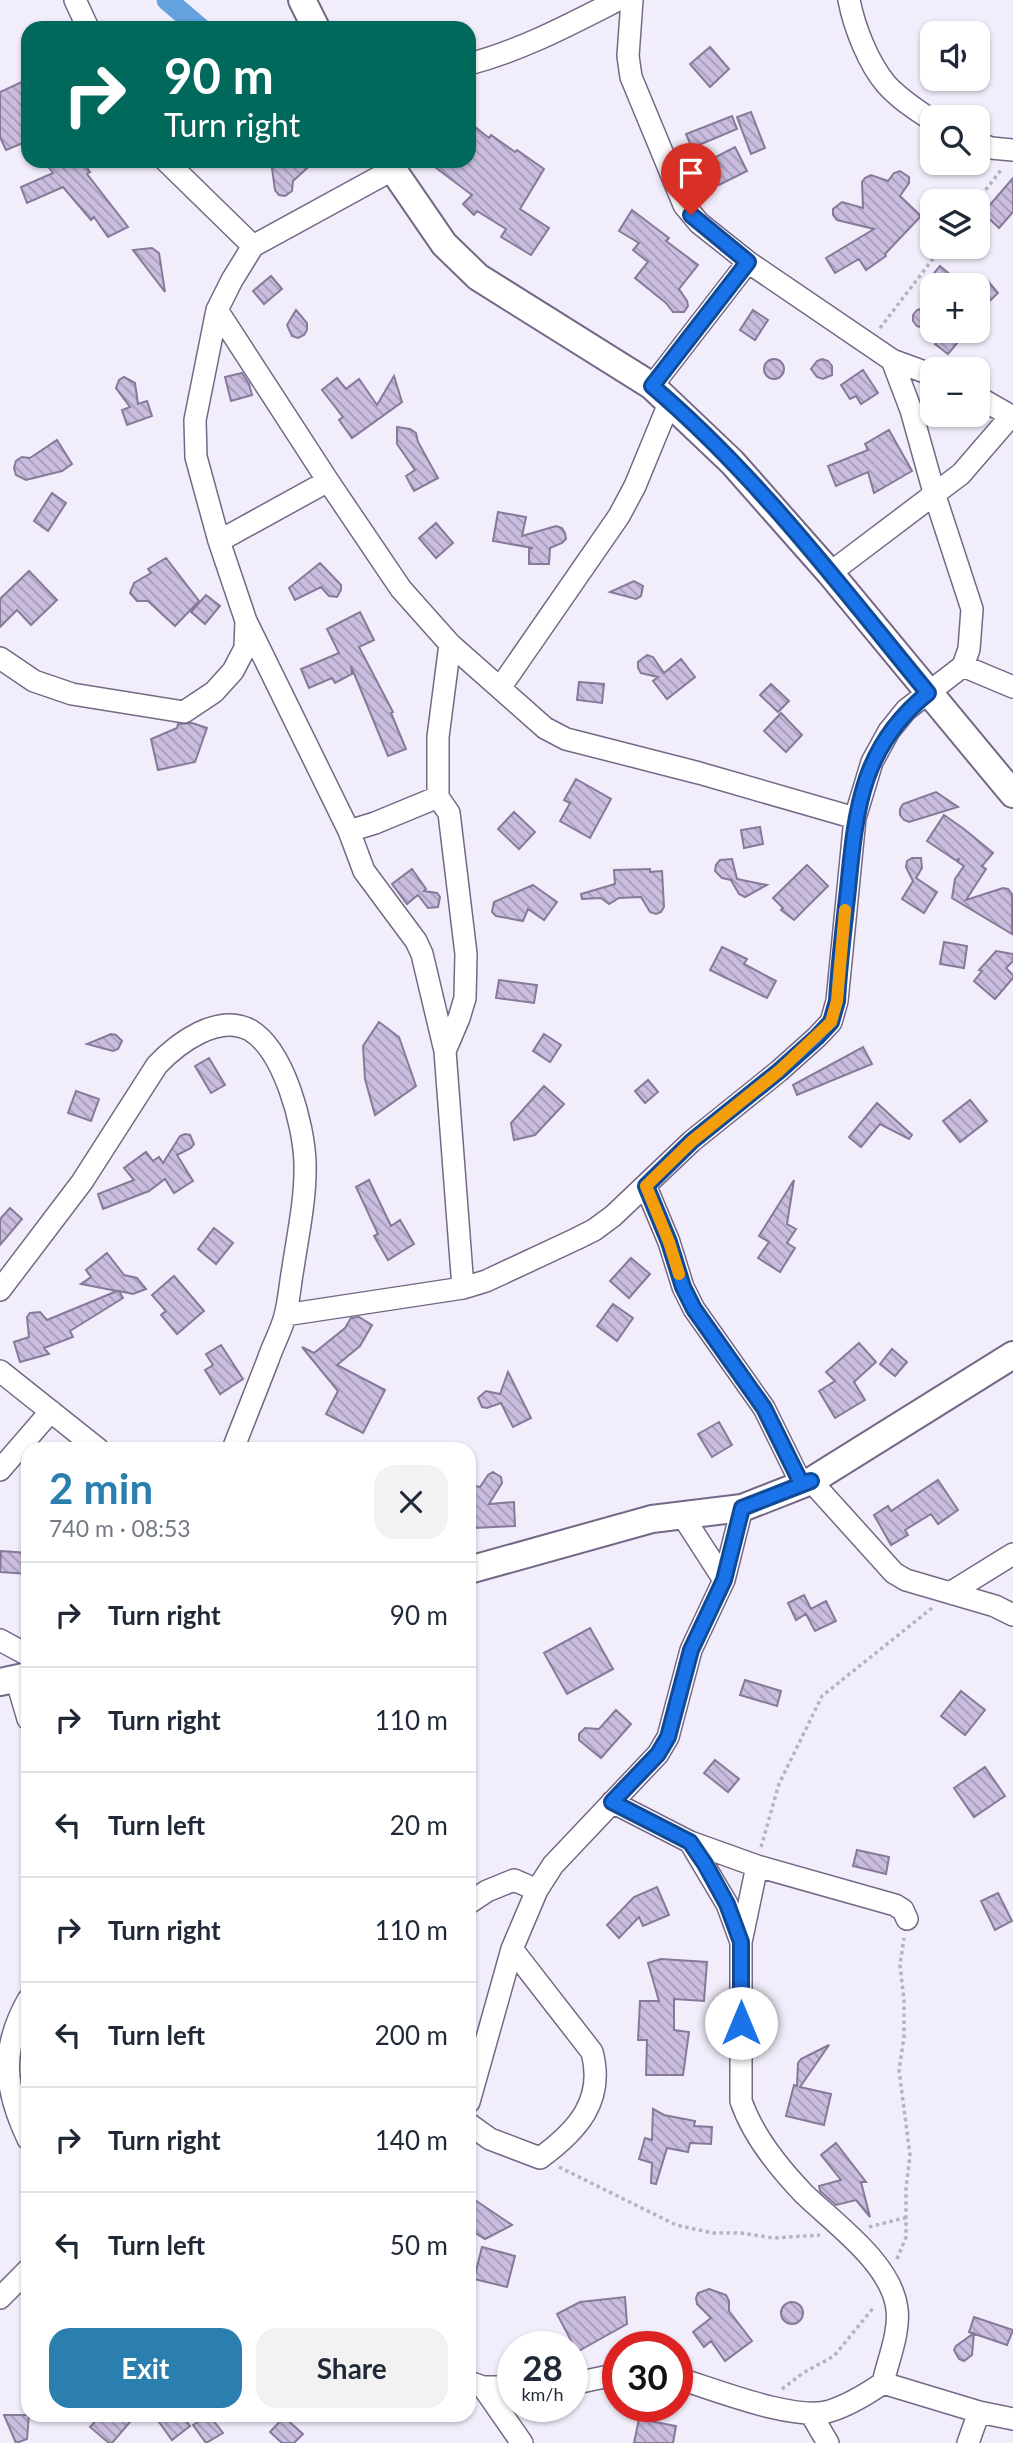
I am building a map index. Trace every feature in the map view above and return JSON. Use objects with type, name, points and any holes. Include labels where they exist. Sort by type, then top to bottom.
[{"type":"street","points":[[75,0],[85,21]]},
{"type":"street","points":[[302,0],[312,21]]},
{"type":"street","points":[[476,62],[503,55],[552,34],[618,0]]},
{"type":"street","points":[[632,0],[628,56],[631,77],[684,205],[699,223],[748,262],[891,360],[920,370]]},
{"type":"street","points":[[849,0],[859,34],[885,83],[920,112]]},
{"type":"street","points":[[990,148],[1009,157]]},
{"type":"street","points":[[173,168],[253,246]]},
{"type":"street","points":[[386,168],[253,246],[217,310],[195,420],[196,457],[219,541],[246,621],[349,831],[364,871],[409,930],[422,954],[445,1051],[463,1288]]},
{"type":"street","points":[[390,168],[444,244],[478,277],[661,393],[732,462],[830,573],[1013,794]]},
{"type":"street","points":[[500,688],[619,516],[635,486],[661,393],[748,262]]},
{"type":"street","points":[[217,310],[401,589],[450,644],[545,729],[566,739],[699,773],[855,818]]},
{"type":"street","points":[[285,1315],[463,1288],[486,1281],[594,1230],[646,1186],[692,1141],[779,1071],[831,1022],[837,1001],[855,818],[872,762],[889,731],[906,710],[963,666],[969,649],[972,609],[935,496],[911,410],[891,360]]},
{"type":"street","points":[[830,573],[935,496],[970,466],[1012,416],[990,404]]},
{"type":"street","points":[[219,541],[328,481]]},
{"type":"street","points":[[0,658],[34,681],[72,694],[184,712],[214,692],[233,671],[245,648],[246,621]]},
{"type":"street","points":[[445,1051],[465,999],[466,954],[449,813],[438,797],[438,737],[450,644]]},
{"type":"street","points":[[963,666],[1013,687]]},
{"type":"street","points":[[349,831],[438,797]]},
{"type":"street","points":[[0,1290],[82,1182],[157,1065],[184,1041],[204,1031],[228,1025],[240,1026],[261,1038],[270,1048],[282,1072],[300,1127],[305,1163],[285,1315],[236,1442]]},
{"type":"street","points":[[646,1186],[669,1242],[683,1287],[694,1309],[764,1408],[801,1483],[811,1481]]},
{"type":"street","points":[[476,1568],[652,1519],[742,1508],[811,1481],[1013,1355]]},
{"type":"street","points":[[0,1371],[89,1442]]},
{"type":"street","points":[[25,1442],[51,1411]]},
{"type":"street","points":[[0,1471],[21,1446]]},
{"type":"street","points":[[811,1481],[894,1573],[906,1580],[995,1606],[1013,1615]]},
{"type":"street","points":[[476,2077],[512,1949],[537,1890],[554,1866],[658,1754],[668,1737],[691,1650],[724,1580],[742,1508]]},
{"type":"street","points":[[682,1515],[724,1580]]},
{"type":"street","points":[[950,1593],[1013,1554]]},
{"type":"street","points":[[0,1640],[18,1673]]},
{"type":"street","points":[[612,1802],[690,1842],[757,1866],[895,1905],[903,1910],[907,1919]]},
{"type":"street","points":[[690,1842],[727,1904],[741,1942]]},
{"type":"street","points":[[693,2383],[754,2402],[811,2414],[830,2412],[883,2383],[896,2329],[898,2310],[880,2268],[865,2250],[801,2191],[757,2136],[741,2101],[741,1942],[757,1866]]},
{"type":"street","points":[[476,1898],[514,1880],[537,1890]]},
{"type":"street","points":[[476,2129],[490,2140],[540,2158],[577,2127],[596,2083],[596,2066],[592,2052],[512,1949]]},
{"type":"street","points":[[21,2011],[9,2046],[5,2072],[13,2107],[21,2124]]},
{"type":"street","points":[[0,2298],[21,2277]]},
{"type":"street","points":[[883,2383],[979,2412],[1013,2418]]},
{"type":"street","points":[[476,2385],[497,2386]]},
{"type":"street","points":[[476,2385],[522,2443]]},
{"type":"street","points":[[968,2443],[979,2412]]},
{"type":"street","points":[[811,2414],[828,2443]]},
{"type":"path","points":[[986,189],[1009,157]]},
{"type":"path","points":[[868,343],[933,259]]},
{"type":"path","points":[[757,1866],[779,1784],[822,1696],[950,1593]]},
{"type":"path","points":[[754,2402],[777,2393],[803,2373],[834,2356],[859,2328],[889,2286],[906,2237],[906,2188],[910,2155],[899,2070],[904,2037],[900,1965],[907,1919]]},
{"type":"path","points":[[540,2158],[676,2225],[713,2233],[741,2233],[774,2238],[844,2233],[908,2217]]},
{"type":"building","points":[[710,47],[729,69],[710,87],[690,64]]},
{"type":"building","points":[[21,82],[21,144],[6,150],[0,137],[0,92]]},
{"type":"building","points":[[751,112],[765,148],[751,154],[737,117]]},
{"type":"building","points":[[732,116],[737,129],[692,148],[686,134]]},
{"type":"building","points":[[476,128],[489,138],[491,135],[515,152],[517,150],[544,169],[520,209],[549,228],[531,255],[501,237],[506,229],[477,211],[474,215],[463,204],[472,195],[436,168],[476,168]]},
{"type":"building","points":[[735,147],[747,171],[719,185],[706,162]]},
{"type":"building","points":[[49,168],[87,168],[90,172],[87,174],[128,227],[108,237],[94,217],[91,220],[63,187],[27,203],[21,187],[53,173]]},
{"type":"building","points":[[272,168],[307,168],[293,181],[292,191],[285,196],[279,195],[275,190]]},
{"type":"building","points":[[900,171],[909,177],[909,183],[900,196],[920,217],[886,256],[866,270],[859,259],[835,273],[826,258],[874,229],[837,220],[833,209],[842,202],[863,208],[862,182],[865,178],[871,175],[888,181],[894,173]]},
{"type":"building","points":[[1013,178],[1013,212],[999,228],[990,220],[990,205]]},
{"type":"building","points":[[632,210],[669,238],[666,241],[698,265],[679,289],[687,301],[688,306],[684,312],[673,312],[635,278],[648,262],[633,250],[639,243],[619,231]]},
{"type":"building","points":[[152,248],[159,253],[165,292],[133,250]]},
{"type":"building","points":[[940,266],[948,273],[934,273]]},
{"type":"building","points":[[271,276],[282,289],[264,304],[253,291]]},
{"type":"building","points":[[990,284],[998,293],[990,301]]},
{"type":"building","points":[[920,309],[920,327],[913,321]]},
{"type":"building","points":[[296,310],[307,323],[304,335],[298,338],[292,336],[287,325]]},
{"type":"building","points":[[753,310],[768,320],[755,340],[740,330]]},
{"type":"building","points":[[936,343],[957,343],[948,354]]},
{"type":"building","points":[[774,359],[781,362],[784,369],[781,376],[774,379],[767,376],[764,369],[767,362]]},
{"type":"building","points":[[822,359],[832,366],[832,375],[823,379],[817,377],[811,369]]},
{"type":"building","points":[[863,370],[878,393],[861,404],[856,396],[850,399],[841,385]]},
{"type":"building","points":[[242,373],[252,395],[231,401],[225,377]]},
{"type":"building","points":[[394,376],[402,402],[352,438],[339,420],[343,417],[322,390],[337,378],[346,389],[359,379],[377,405]]},
{"type":"building","points":[[124,377],[135,383],[138,404],[147,401],[152,416],[127,425],[122,410],[130,407],[116,388],[119,380]]},
{"type":"building","points":[[397,427],[416,433],[418,442],[438,478],[414,491],[406,476],[415,470],[397,444]]},
{"type":"building","points":[[889,430],[912,471],[874,493],[868,472],[836,486],[828,466],[868,450],[865,444]]},
{"type":"building","points":[[57,440],[72,464],[62,471],[26,480],[16,475],[16,461],[22,457],[30,458]]},
{"type":"building","points":[[52,493],[66,503],[48,531],[34,521]]},
{"type":"building","points":[[498,512],[526,517],[522,536],[556,526],[562,528],[566,539],[550,548],[549,564],[529,564],[529,549],[533,548],[493,541]]},
{"type":"building","points":[[436,523],[453,543],[436,558],[419,538]]},
{"type":"building","points":[[166,558],[199,601],[175,626],[148,601],[137,601],[130,593],[134,583],[151,573],[148,569]]},
{"type":"building","points":[[320,563],[341,585],[337,597],[329,596],[321,587],[295,600],[289,588]]},
{"type":"building","points":[[29,571],[57,600],[31,625],[17,610],[0,627],[0,599]]},
{"type":"building","points":[[634,581],[643,586],[641,596],[636,599],[610,592]]},
{"type":"building","points":[[206,595],[220,606],[205,624],[191,612]]},
{"type":"building","points":[[360,612],[374,640],[359,647],[393,712],[391,713],[406,749],[388,756],[351,666],[352,674],[335,683],[332,678],[309,688],[301,669],[339,653],[327,629]]},
{"type":"building","points":[[647,655],[653,657],[664,673],[681,659],[695,677],[667,699],[653,681],[658,677],[641,673],[638,668],[638,662]]},
{"type":"building","points":[[579,682],[604,684],[602,703],[577,700]]},
{"type":"building","points":[[771,684],[789,701],[778,712],[760,695]]},
{"type":"building","points":[[781,713],[802,735],[786,752],[764,731]]},
{"type":"building","points":[[192,723],[207,728],[195,762],[158,770],[151,739],[177,728],[178,724]]},
{"type":"building","points":[[576,779],[611,799],[590,838],[560,821],[570,803],[564,800]]},
{"type":"building","points":[[936,792],[958,807],[909,822],[900,815],[903,804]]},
{"type":"building","points":[[514,812],[535,832],[519,849],[498,829]]},
{"type":"building","points":[[944,815],[993,853],[982,866],[986,869],[966,900],[1003,888],[1008,889],[1012,894],[1012,934],[952,898],[955,879],[964,866],[958,862],[959,858],[957,861],[927,841]]},
{"type":"building","points":[[760,827],[763,844],[744,848],[741,830]]},
{"type":"building","points":[[921,858],[922,868],[916,878],[937,892],[924,913],[902,899],[913,881],[906,867],[907,861]]},
{"type":"building","points":[[732,859],[737,879],[767,885],[745,897],[739,894],[731,880],[722,878],[715,871],[720,860]]},
{"type":"building","points":[[807,865],[828,886],[794,920],[781,910],[783,908],[773,898]]},
{"type":"building","points":[[412,869],[426,889],[424,891],[437,893],[440,897],[438,907],[428,908],[418,895],[407,904],[392,884]]},
{"type":"building","points":[[650,869],[650,872],[662,871],[664,907],[661,912],[650,912],[641,897],[619,898],[609,904],[601,898],[582,899],[581,894],[615,884],[614,870]]},
{"type":"building","points":[[533,885],[557,902],[544,920],[528,909],[523,921],[496,916],[492,912],[494,902]]},
{"type":"building","points":[[944,942],[967,946],[964,968],[940,964]]},
{"type":"building","points":[[722,947],[747,959],[744,964],[776,981],[767,998],[710,970]]},
{"type":"building","points":[[996,951],[1013,954],[1013,961],[1006,968],[1013,978],[995,999],[974,981],[982,971],[979,970]]},
{"type":"building","points":[[499,980],[537,985],[534,1003],[496,998]]},
{"type":"building","points":[[379,1022],[399,1037],[416,1086],[375,1115],[365,1079],[363,1046]]},
{"type":"building","points":[[111,1034],[122,1041],[118,1049],[113,1051],[87,1044]]},
{"type":"building","points":[[544,1034],[561,1045],[550,1062],[533,1051]]},
{"type":"building","points":[[863,1047],[872,1064],[797,1095],[793,1085]]},
{"type":"building","points":[[209,1058],[225,1085],[211,1093],[195,1066]]},
{"type":"building","points":[[648,1080],[658,1092],[645,1103],[635,1091]]},
{"type":"building","points":[[544,1086],[564,1104],[535,1135],[514,1140],[511,1123]]},
{"type":"building","points":[[76,1091],[99,1099],[91,1121],[68,1113]]},
{"type":"building","points":[[970,1100],[987,1121],[960,1142],[943,1121]]},
{"type":"building","points":[[877,1103],[912,1135],[909,1139],[880,1124],[861,1147],[849,1137]]},
{"type":"building","points":[[190,1135],[194,1144],[177,1155],[193,1181],[174,1193],[165,1179],[149,1191],[103,1209],[98,1194],[134,1180],[124,1168],[146,1152],[153,1161],[159,1157],[163,1163],[180,1136]]},
{"type":"building","points":[[369,1180],[391,1226],[400,1220],[414,1244],[388,1260],[374,1236],[378,1234],[356,1187]]},
{"type":"building","points":[[794,1180],[787,1224],[796,1229],[787,1243],[795,1248],[780,1272],[758,1258],[769,1242],[759,1236]]},
{"type":"building","points":[[10,1208],[22,1219],[0,1245],[0,1219]]},
{"type":"building","points":[[214,1228],[233,1243],[216,1264],[198,1249]]},
{"type":"building","points":[[107,1253],[124,1275],[137,1278],[146,1289],[133,1294],[119,1291],[123,1298],[70,1331],[73,1337],[44,1348],[49,1354],[20,1362],[14,1342],[29,1337],[27,1317],[30,1313],[40,1312],[47,1320],[117,1291],[81,1284],[91,1277],[86,1270]]},
{"type":"building","points":[[631,1258],[650,1274],[629,1298],[610,1281]]},
{"type":"building","points":[[174,1276],[204,1311],[177,1334],[161,1315],[166,1311],[152,1295]]},
{"type":"building","points":[[613,1304],[633,1318],[617,1341],[597,1326]]},
{"type":"building","points":[[359,1317],[372,1325],[360,1346],[337,1365],[385,1390],[363,1433],[326,1414],[338,1391],[302,1347],[314,1353],[345,1328],[351,1318]]},
{"type":"building","points":[[859,1343],[876,1362],[854,1382],[865,1400],[835,1418],[819,1391],[835,1381],[826,1372]]},
{"type":"building","points":[[221,1345],[243,1379],[220,1394],[205,1370],[213,1365],[206,1354]]},
{"type":"building","points":[[892,1349],[907,1362],[895,1376],[880,1364]]},
{"type":"building","points":[[508,1372],[531,1418],[513,1427],[501,1403],[482,1407],[478,1398],[486,1391],[500,1394]]},
{"type":"building","points":[[719,1422],[732,1445],[712,1457],[698,1434]]},
{"type":"building","points":[[493,1472],[501,1477],[502,1483],[489,1504],[514,1502],[515,1526],[476,1528],[476,1486],[480,1487]]},
{"type":"building","points":[[938,1480],[958,1510],[938,1524],[931,1514],[905,1530],[908,1535],[891,1545],[874,1515],[888,1506],[891,1511]]},
{"type":"building","points":[[1,1551],[21,1552],[21,1574],[0,1572]]},
{"type":"building","points":[[804,1595],[811,1609],[826,1601],[836,1621],[815,1631],[806,1614],[796,1620],[788,1603]]},
{"type":"building","points":[[590,1628],[613,1669],[567,1694],[544,1653]]},
{"type":"building","points":[[745,1680],[781,1691],[777,1706],[740,1695]]},
{"type":"building","points":[[961,1691],[985,1710],[965,1735],[941,1716]]},
{"type":"building","points":[[616,1710],[631,1724],[601,1758],[579,1740],[579,1734],[585,1728],[599,1729]]},
{"type":"building","points":[[715,1760],[739,1779],[728,1792],[704,1773]]},
{"type":"building","points":[[985,1767],[1005,1796],[974,1817],[954,1788]]},
{"type":"building","points":[[857,1850],[889,1857],[886,1874],[853,1866]]},
{"type":"building","points":[[657,1887],[669,1915],[643,1926],[639,1917],[619,1938],[607,1925],[634,1897]]},
{"type":"building","points":[[998,1893],[1012,1921],[995,1930],[981,1901]]},
{"type":"building","points":[[661,1959],[707,1962],[704,2001],[674,1999],[674,2030],[689,2032],[683,2075],[646,2075],[647,2040],[638,2040],[640,2001],[659,2001],[648,1963]]},
{"type":"building","points":[[829,2045],[800,2087],[831,2094],[824,2125],[786,2116],[794,2085],[797,2086],[798,2063]]},
{"type":"building","points":[[653,2109],[664,2115],[695,2121],[694,2126],[712,2127],[711,2144],[690,2143],[688,2152],[667,2148],[656,2184],[651,2183],[652,2163],[639,2159],[645,2138],[652,2140]]},
{"type":"building","points":[[836,2143],[866,2182],[861,2182],[870,2217],[856,2200],[836,2205],[820,2191],[819,2186],[841,2180],[821,2155]]},
{"type":"building","points":[[476,2201],[512,2225],[485,2239],[476,2233]]},
{"type":"building","points":[[482,2247],[515,2256],[507,2287],[476,2279]]},
{"type":"building","points":[[709,2289],[726,2295],[729,2311],[752,2341],[725,2361],[711,2341],[704,2347],[693,2332],[711,2318],[697,2304],[698,2293]]},
{"type":"building","points":[[625,2297],[627,2324],[614,2331],[602,2331],[602,2338],[588,2346],[588,2331],[566,2331],[557,2314],[580,2302]]},
{"type":"building","points":[[792,2302],[800,2305],[803,2313],[800,2321],[792,2324],[784,2321],[781,2313],[784,2305]]},
{"type":"building","points":[[974,2317],[1013,2330],[1007,2345],[969,2332]]},
{"type":"building","points":[[974,2333],[972,2355],[964,2361],[959,2359],[954,2350],[956,2346]]},
{"type":"building","points":[[4,2415],[21,2415],[21,2422],[28,2422],[27,2439],[16,2443]]},
{"type":"building","points":[[95,2422],[130,2422],[112,2443],[90,2427]]},
{"type":"building","points":[[159,2422],[187,2422],[190,2426],[172,2440]]},
{"type":"building","points":[[198,2422],[214,2422],[223,2433],[206,2443],[193,2425]]},
{"type":"building","points":[[279,2422],[290,2422],[303,2434],[294,2443],[282,2443],[270,2432]]},
{"type":"building","points":[[638,2422],[676,2426],[673,2443],[634,2443]]},
{"type":"waterway","points":[[167,0],[192,21]]},
{"type":"slow traffic","points":[[679,1274],[646,1186],[692,1141],[779,1071],[831,1022],[837,1001],[845,910]]},
{"type":"route","points":[[691,215],[748,262],[652,386],[732,462],[830,573],[928,693],[906,710],[889,731],[872,762],[855,818],[837,1001],[831,1022],[779,1071],[692,1141],[646,1186],[669,1242],[683,1287],[694,1309],[764,1408],[801,1483],[811,1481],[742,1508],[724,1580],[691,1650],[668,1737],[658,1754],[612,1802],[690,1842],[705,1864],[727,1904],[741,1942],[741,2023]]}]
